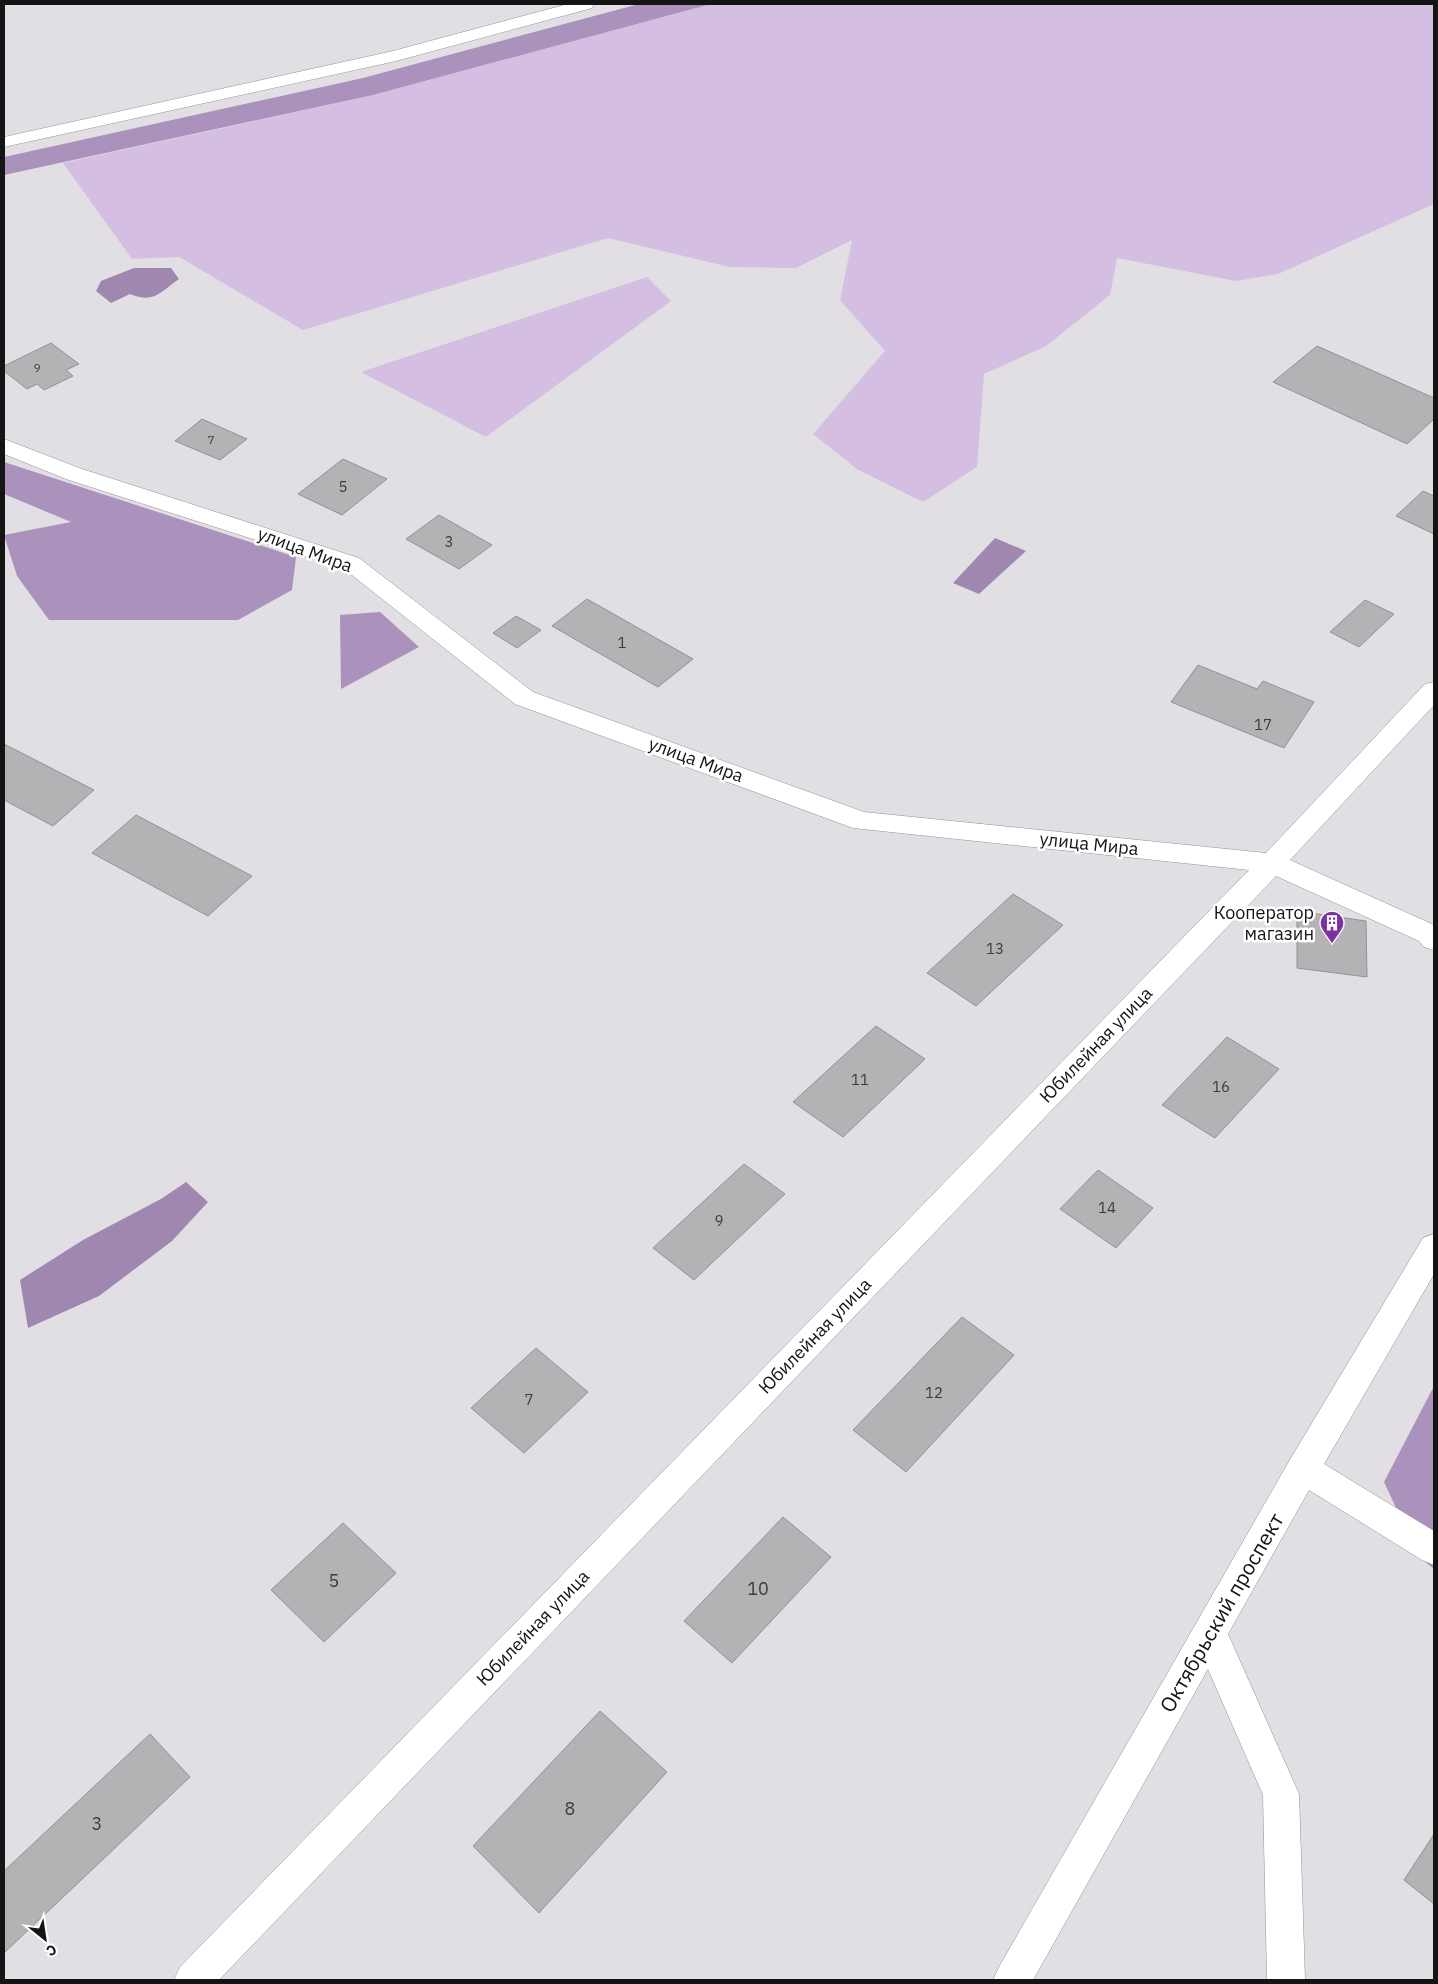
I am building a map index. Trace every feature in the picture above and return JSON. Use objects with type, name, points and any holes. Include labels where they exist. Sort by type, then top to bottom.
[{"type":"street","points":[[4,142],[396,56],[586,4]]},
{"type":"street","name":"улица Мира","points":[[4,446],[74,474],[351,563],[524,698],[862,821],[1272,863],[1429,934],[1434,940]]},
{"type":"street","name":"Юбилейная улица","points":[[193,1980],[1272,863],[1434,690]]},
{"type":"street","name":"Октябрьский проспект","points":[[1012,1980],[1303,1469],[1434,1247]]},
{"type":"street","points":[[1303,1469],[1434,1549]]},
{"type":"street","points":[[1210,1633],[1281,1794],[1286,1980]]},
{"type":"shaded area","points":[[639,4],[711,4],[373,95],[4,175],[4,157],[363,78]]},
{"type":"shaded area","points":[[711,4],[1434,4],[1434,204],[1278,274],[1236,281],[1117,258],[1110,295],[1046,346],[984,374],[977,467],[923,502],[857,469],[813,434],[885,351],[840,300],[852,240],[796,268],[730,267],[608,238],[303,330],[179,257],[132,259],[63,163],[373,95]]},
{"type":"shaded area","points":[[134,268],[171,268],[179,279],[151,297],[138,297],[130,294],[111,303],[96,291],[101,281]]},
{"type":"shaded area","points":[[647,277],[671,301],[486,437],[361,372]]},
{"type":"shaded area","points":[[4,462],[296,557],[292,590],[238,620],[49,620],[17,576],[4,535],[71,522],[4,494]]},
{"type":"shaded area","points":[[995,538],[1026,551],[979,594],[953,583]]},
{"type":"shaded area","points":[[380,612],[419,647],[341,689],[340,615]]},
{"type":"shaded area","points":[[186,1182],[208,1202],[172,1241],[99,1296],[28,1328],[20,1280],[83,1240],[161,1199]]},
{"type":"shaded area","points":[[1434,1386],[1434,1569],[1419,1557],[1384,1482]]},
{"type":"building","points":[[51,343],[79,364],[66,370],[73,376],[44,390],[37,384],[27,389],[4,371],[4,366]]},
{"type":"building","points":[[1317,346],[1434,398],[1434,419],[1407,444],[1273,382]]},
{"type":"building","points":[[202,419],[247,439],[220,460],[175,441]]},
{"type":"building","points":[[343,459],[387,479],[342,515],[298,494]]},
{"type":"building","points":[[1423,491],[1434,496],[1434,534],[1396,516]]},
{"type":"building","points":[[439,515],[492,545],[459,569],[406,539]]},
{"type":"building","points":[[587,599],[693,659],[658,687],[552,626]]},
{"type":"building","points":[[1365,600],[1394,614],[1359,647],[1330,632]]},
{"type":"building","points":[[516,616],[541,630],[517,648],[493,633]]},
{"type":"building","points":[[1198,665],[1257,689],[1263,681],[1314,702],[1284,748],[1171,702]]},
{"type":"building","points":[[4,744],[94,790],[53,826],[4,800]]},
{"type":"building","points":[[136,815],[252,876],[208,916],[92,853]]},
{"type":"building","points":[[1013,894],[1063,925],[976,1006],[927,973]]},
{"type":"building","name":"Кооператор магазин","points":[[1297,911],[1366,921],[1367,977],[1297,968]]},
{"type":"building","points":[[876,1026],[925,1059],[843,1137],[793,1102]]},
{"type":"building","points":[[1227,1037],[1279,1069],[1215,1138],[1162,1105]]},
{"type":"building","points":[[744,1164],[785,1194],[694,1280],[653,1248]]},
{"type":"building","points":[[1098,1170],[1153,1208],[1116,1248],[1060,1209]]},
{"type":"building","points":[[962,1317],[1014,1355],[906,1472],[853,1430]]},
{"type":"building","points":[[536,1348],[588,1392],[524,1453],[471,1408]]},
{"type":"building","points":[[783,1517],[831,1557],[732,1663],[684,1621]]},
{"type":"building","points":[[343,1523],[396,1573],[324,1642],[271,1590]]},
{"type":"building","points":[[600,1711],[667,1772],[539,1913],[473,1846]]},
{"type":"building","points":[[150,1734],[190,1777],[4,1953],[4,1871]]},
{"type":"building","points":[[1434,1834],[1434,1904],[1404,1880]]},
{"type":"place","name":"Кооператор магазин","points":[[1332,944]]}]
